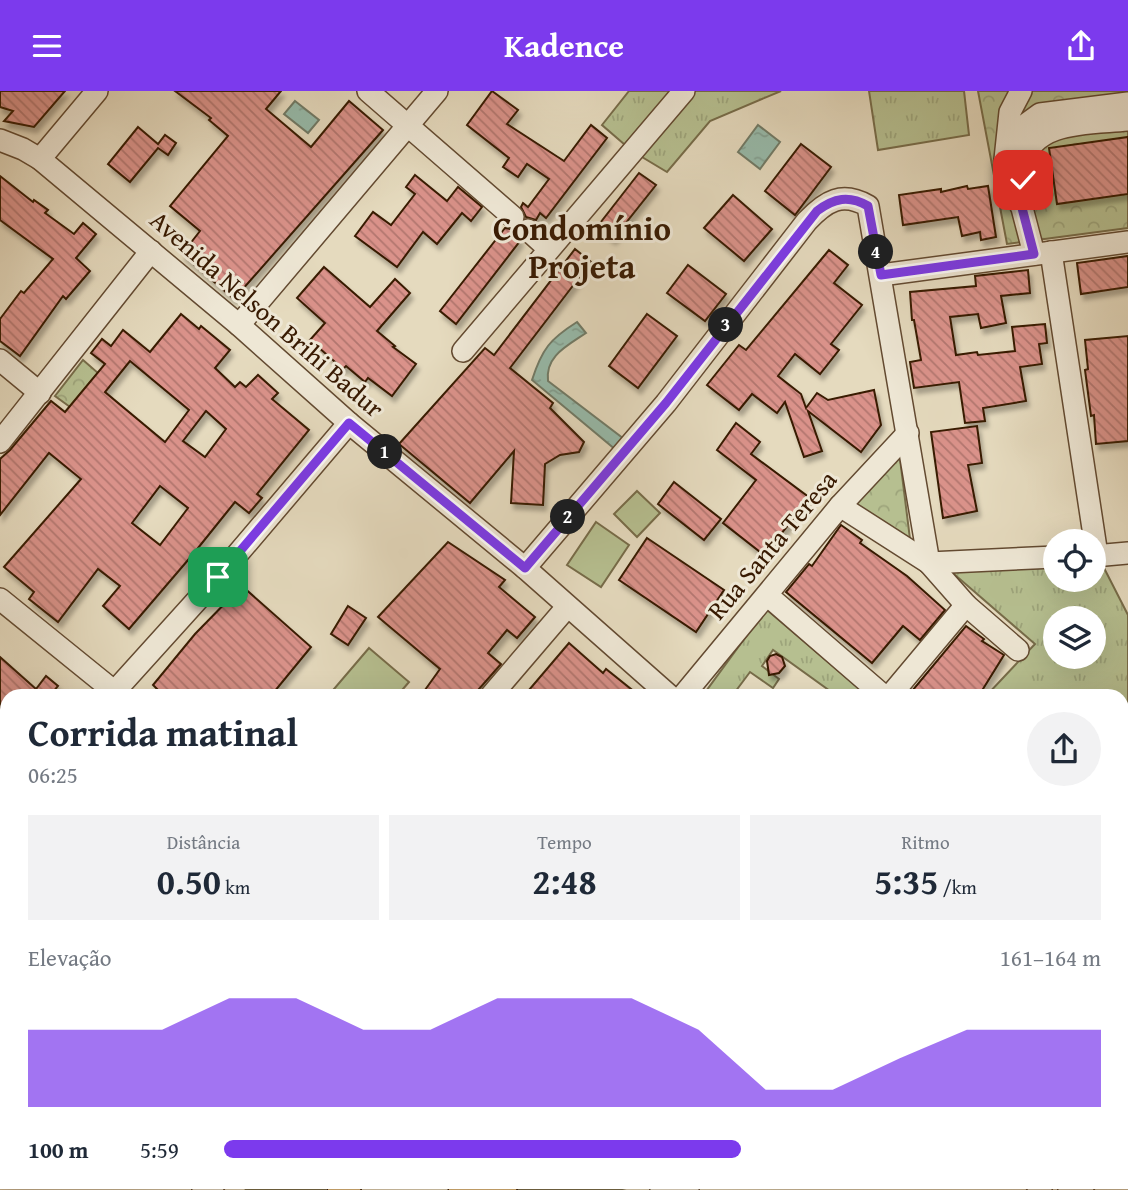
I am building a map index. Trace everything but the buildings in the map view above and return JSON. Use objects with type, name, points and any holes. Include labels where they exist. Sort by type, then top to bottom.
[{"type":"street","points":[[40,159],[97,91]]},
{"type":"street","points":[[368,91],[409,124],[549,250]]},
{"type":"street","points":[[239,325],[437,91]]},
{"type":"street","points":[[463,351],[684,91]]},
{"type":"street","points":[[1019,195],[1007,175],[1006,153],[1010,111],[1021,91]]},
{"type":"street","points":[[1091,529],[1043,253],[1010,171],[1012,152],[1022,128],[1032,118],[1047,112],[1128,103]]},
{"type":"street","points":[[1019,195],[1026,153],[1038,138],[1063,128],[1128,120]]},
{"type":"street","name":"Avenida Nelson Brihi Badur","points":[[4,143],[40,159],[151,251],[349,423],[525,568],[662,689]]},
{"type":"street","points":[[525,568],[666,403],[807,221],[827,203],[838,199],[857,200],[868,206],[929,563]]},
{"type":"street","points":[[881,275],[1128,242]]},
{"type":"street","points":[[0,442],[151,251]]},
{"type":"street","points":[[0,360],[40,393]]},
{"type":"street","points":[[122,689],[349,423]]},
{"type":"street","name":"Rua Santa Teresa","points":[[689,689],[840,506],[908,433]]},
{"type":"street","points":[[840,506],[929,563],[966,605],[1018,650]]},
{"type":"street","points":[[1106,555],[1128,554]]},
{"type":"street","points":[[929,563],[1043,558]]},
{"type":"street","points":[[767,595],[878,689]]},
{"type":"street","points":[[0,599],[112,689]]},
{"type":"street","points":[[894,689],[966,605]]},
{"type":"street","points":[[497,689],[567,607]]},
{"type":"green space","points":[[629,91],[781,91],[710,121],[667,172],[632,151],[602,125]]},
{"type":"green space","points":[[869,91],[964,91],[969,135],[878,150]]},
{"type":"green space","points":[[978,91],[1128,91],[1128,228],[1007,244]]},
{"type":"green space","points":[[83,360],[98,373],[70,407],[55,396]]},
{"type":"green space","points":[[899,451],[911,547],[849,501]]},
{"type":"green space","points":[[637,491],[660,513],[637,537],[614,514]]},
{"type":"green space","points":[[596,522],[629,545],[601,587],[567,565]]},
{"type":"green space","points":[[1043,565],[1043,592],[1106,592],[1106,572],[1128,615],[1128,689],[993,689],[1035,644],[947,568]]},
{"type":"green space","points":[[766,609],[860,689],[827,689],[773,650],[762,666],[779,679],[773,688],[750,672],[737,689],[708,689]]},
{"type":"green space","points":[[369,648],[409,682],[403,689],[334,689]]},
{"type":"green space","points":[[247,1189],[325,1189],[324,1190],[245,1190]]},
{"type":"green space","points":[[508,1189],[622,1189],[618,1190],[502,1190]]},
{"type":"water","points":[[295,101],[319,120],[308,133],[284,114]]},
{"type":"water","points":[[758,125],[780,142],[760,169],[738,152]]},
{"type":"water","points":[[577,322],[586,333],[554,358],[548,372],[548,381],[624,439],[616,450],[532,380],[539,360],[548,346]]},
{"type":"district","name":"Condomínio Projeta","points":[[582,247]]},
{"type":"route","points":[[218,577],[349,423],[525,568],[666,403],[807,221],[827,203],[848,198],[868,206],[881,275],[1034,254],[1022,208],[1023,180]]}]
